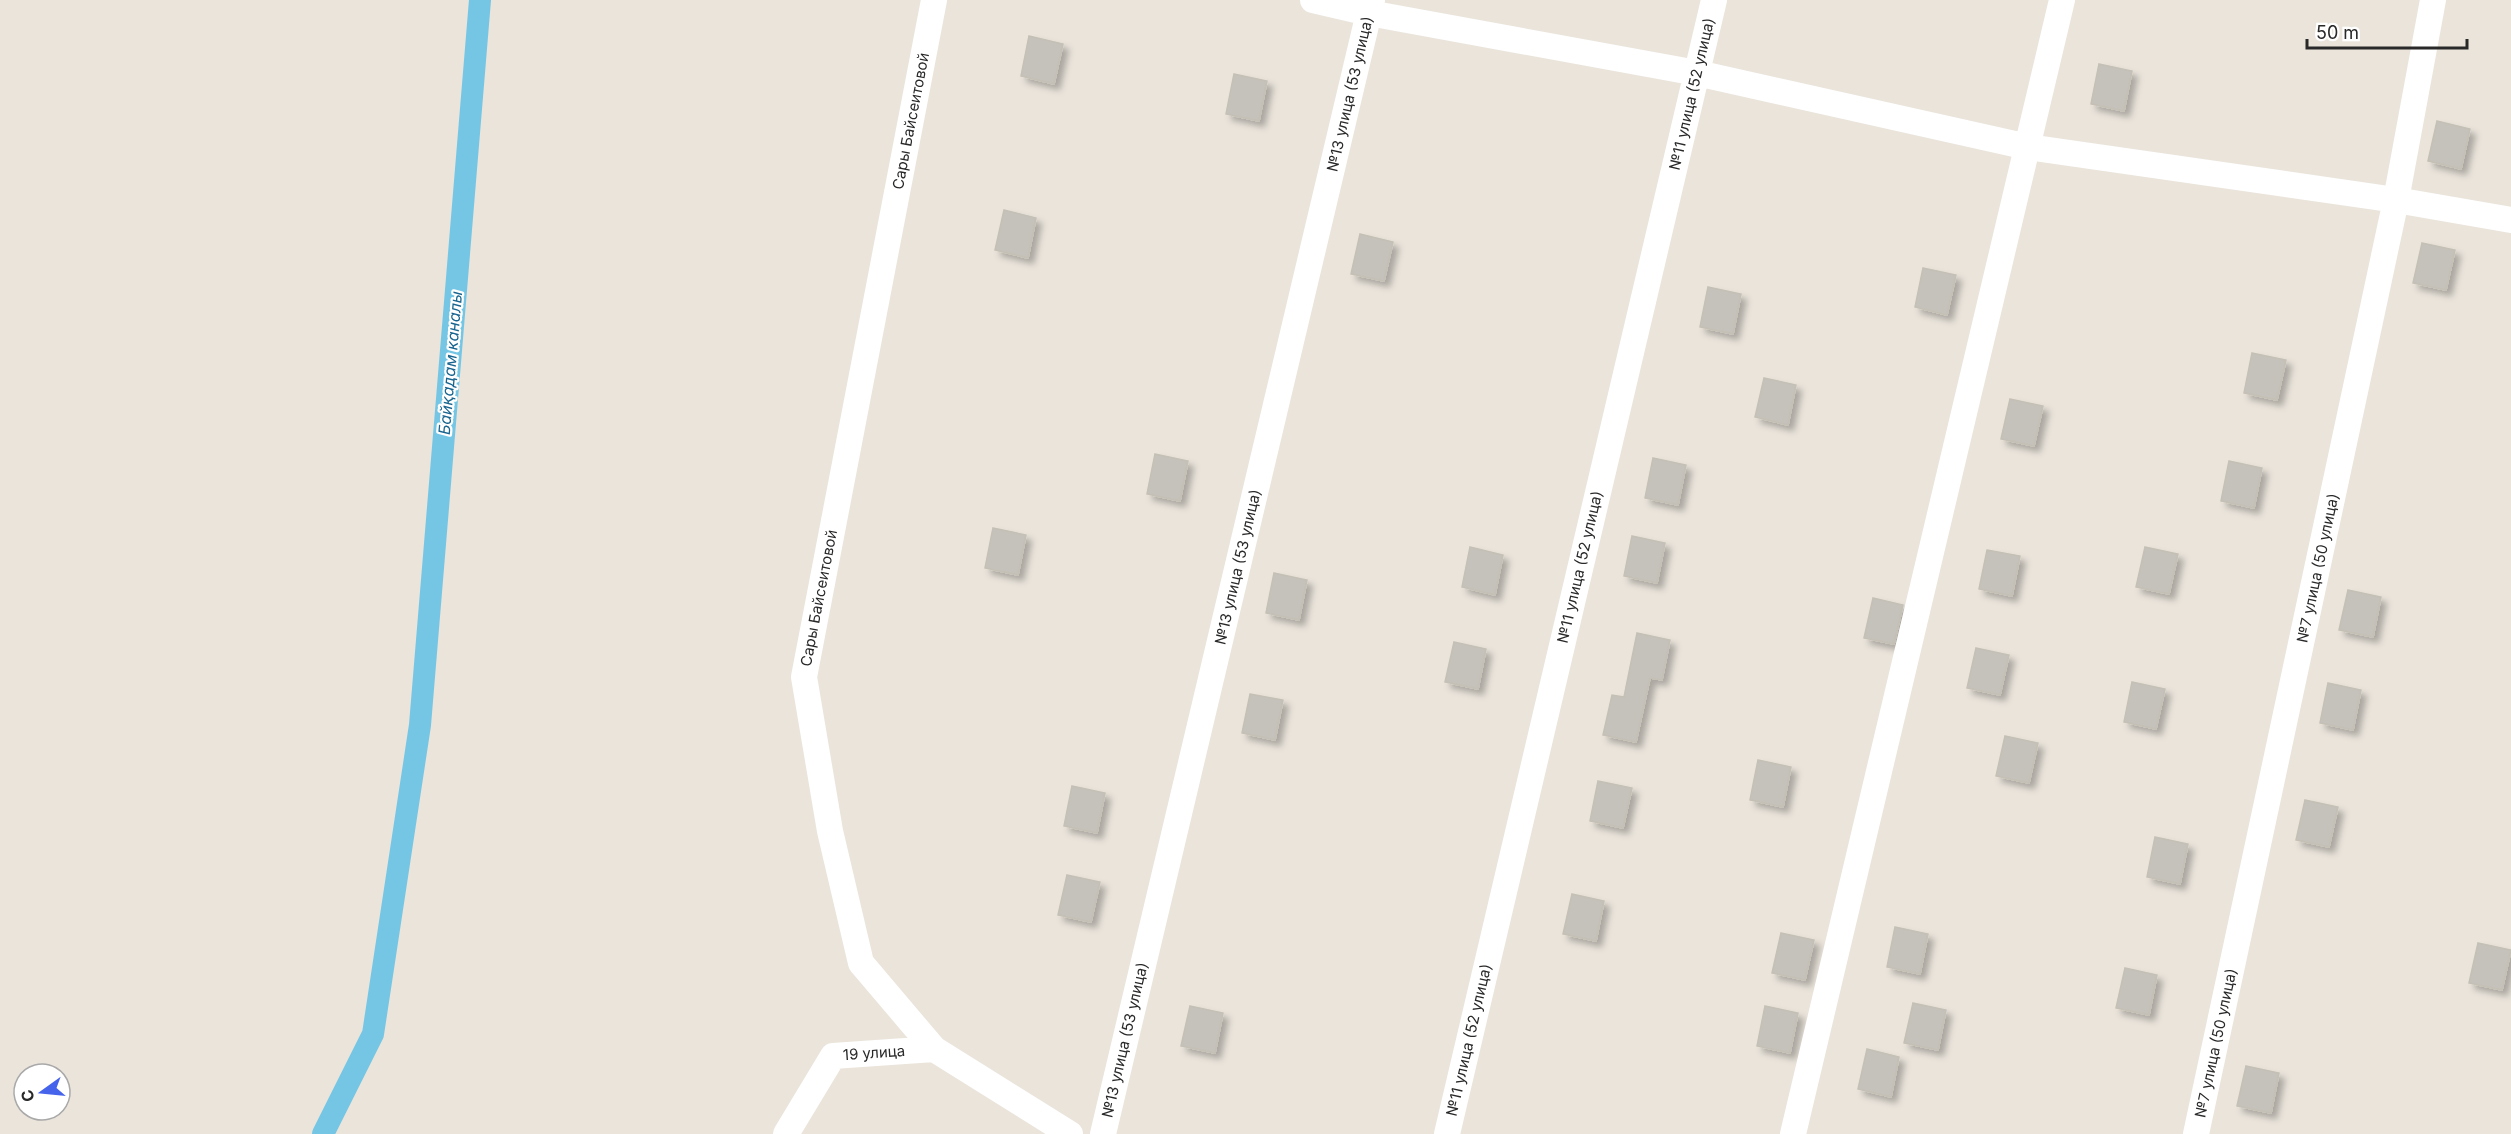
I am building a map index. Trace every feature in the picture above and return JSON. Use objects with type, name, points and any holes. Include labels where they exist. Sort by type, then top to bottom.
[{"type":"street","name":"Сары Байсеитовой","points":[[934,0],[804,677],[830,831],[861,963],[934,1049],[1070,1134]]},
{"type":"street","points":[[1313,0],[1370,6],[1697,73],[2028,147],[2396,200],[2511,220]]},
{"type":"street","name":"№11 улица (52 улица)","points":[[1447,1134],[1714,0]]},
{"type":"street","points":[[1794,1134],[2062,0]]},
{"type":"street","name":"№7 улица (50 улица)","points":[[2196,1134],[2396,200],[2433,0]]},
{"type":"street","name":"№13 улица (53 улица)","points":[[1103,1134],[1370,6]]},
{"type":"street","name":"19 улица","points":[[786,1134],[832,1056],[934,1049]]},
{"type":"building","points":[[1029,36],[1063,44],[1054,84],[1021,76]]},
{"type":"building","points":[[2099,64],[2132,71],[2124,111],[2091,104]]},
{"type":"building","points":[[1234,74],[1267,81],[1259,121],[1226,114]]},
{"type":"building","points":[[2437,121],[2470,129],[2461,169],[2428,161]]},
{"type":"building","points":[[1004,210],[1036,218],[1028,258],[995,250]]},
{"type":"building","points":[[1360,234],[1393,242],[1384,281],[1351,274]]},
{"type":"building","points":[[2422,243],[2455,250],[2446,290],[2413,283]]},
{"type":"building","points":[[1923,268],[1956,275],[1947,315],[1915,307]]},
{"type":"building","points":[[1708,287],[1741,294],[1733,334],[1700,327]]},
{"type":"building","points":[[2252,353],[2286,360],[2277,400],[2244,393]]},
{"type":"building","points":[[1764,378],[1796,385],[1788,425],[1755,417]]},
{"type":"building","points":[[2010,399],[2043,406],[2034,446],[2001,439]]},
{"type":"building","points":[[1155,454],[1188,461],[1180,501],[1147,494]]},
{"type":"building","points":[[1653,458],[1686,465],[1678,505],[1645,498]]},
{"type":"building","points":[[2229,461],[2262,468],[2254,508],[2221,501]]},
{"type":"building","points":[[993,528],[1026,535],[1018,575],[985,568]]},
{"type":"building","points":[[1632,536],[1665,543],[1657,583],[1624,576]]},
{"type":"building","points":[[1470,547],[1503,555],[1495,595],[1462,587]]},
{"type":"building","points":[[2145,547],[2178,554],[2169,594],[2136,587]]},
{"type":"building","points":[[1987,550],[2020,556],[2012,596],[1979,589]]},
{"type":"building","points":[[1274,573],[1307,580],[1299,620],[1266,613]]},
{"type":"building","points":[[2348,590],[2381,597],[2373,637],[2339,630]]},
{"type":"building","points":[[1873,598],[1903,605],[1894,644],[1864,638]]},
{"type":"building","points":[[1637,633],[1670,640],[1662,680],[1650,678],[1636,742],[1603,735],[1612,695],[1624,697]]},
{"type":"building","points":[[1454,642],[1486,649],[1478,689],[1445,682]]},
{"type":"building","points":[[1976,648],[2009,655],[2000,695],[1967,688]]},
{"type":"building","points":[[2132,682],[2165,689],[2156,729],[2124,722]]},
{"type":"building","points":[[2328,683],[2361,690],[2353,730],[2320,723]]},
{"type":"building","points":[[1250,694],[1283,700],[1275,740],[1242,733]]},
{"type":"building","points":[[2005,736],[2038,743],[2029,783],[1996,776]]},
{"type":"building","points":[[1758,760],[1791,767],[1783,807],[1750,800]]},
{"type":"building","points":[[1598,781],[1632,788],[1623,828],[1590,821]]},
{"type":"building","points":[[1072,786],[1105,793],[1097,833],[1064,826]]},
{"type":"building","points":[[2305,800],[2338,807],[2329,847],[2296,840]]},
{"type":"building","points":[[2155,837],[2188,844],[2180,884],[2147,877]]},
{"type":"building","points":[[1067,875],[1100,882],[1091,922],[1058,915]]},
{"type":"building","points":[[1572,894],[1604,901],[1596,941],[1563,934]]},
{"type":"building","points":[[1895,927],[1928,934],[1920,974],[1887,967]]},
{"type":"building","points":[[1781,933],[1814,940],[1805,980],[1772,973]]},
{"type":"building","points":[[2478,943],[2511,950],[2502,990],[2469,983]]},
{"type":"building","points":[[2125,968],[2157,975],[2149,1015],[2116,1008]]},
{"type":"building","points":[[1913,1003],[1946,1010],[1938,1050],[1904,1043]]},
{"type":"building","points":[[1190,1006],[1223,1013],[1215,1053],[1181,1046]]},
{"type":"building","points":[[1765,1006],[1798,1013],[1790,1053],[1757,1046]]},
{"type":"building","points":[[1867,1049],[1899,1057],[1891,1097],[1858,1089]]},
{"type":"building","points":[[2246,1066],[2279,1073],[2271,1113],[2237,1106]]},
{"type":"waterway","name":"Байқадам каналы","points":[[323,1134],[373,1034],[420,725],[480,0]]}]
